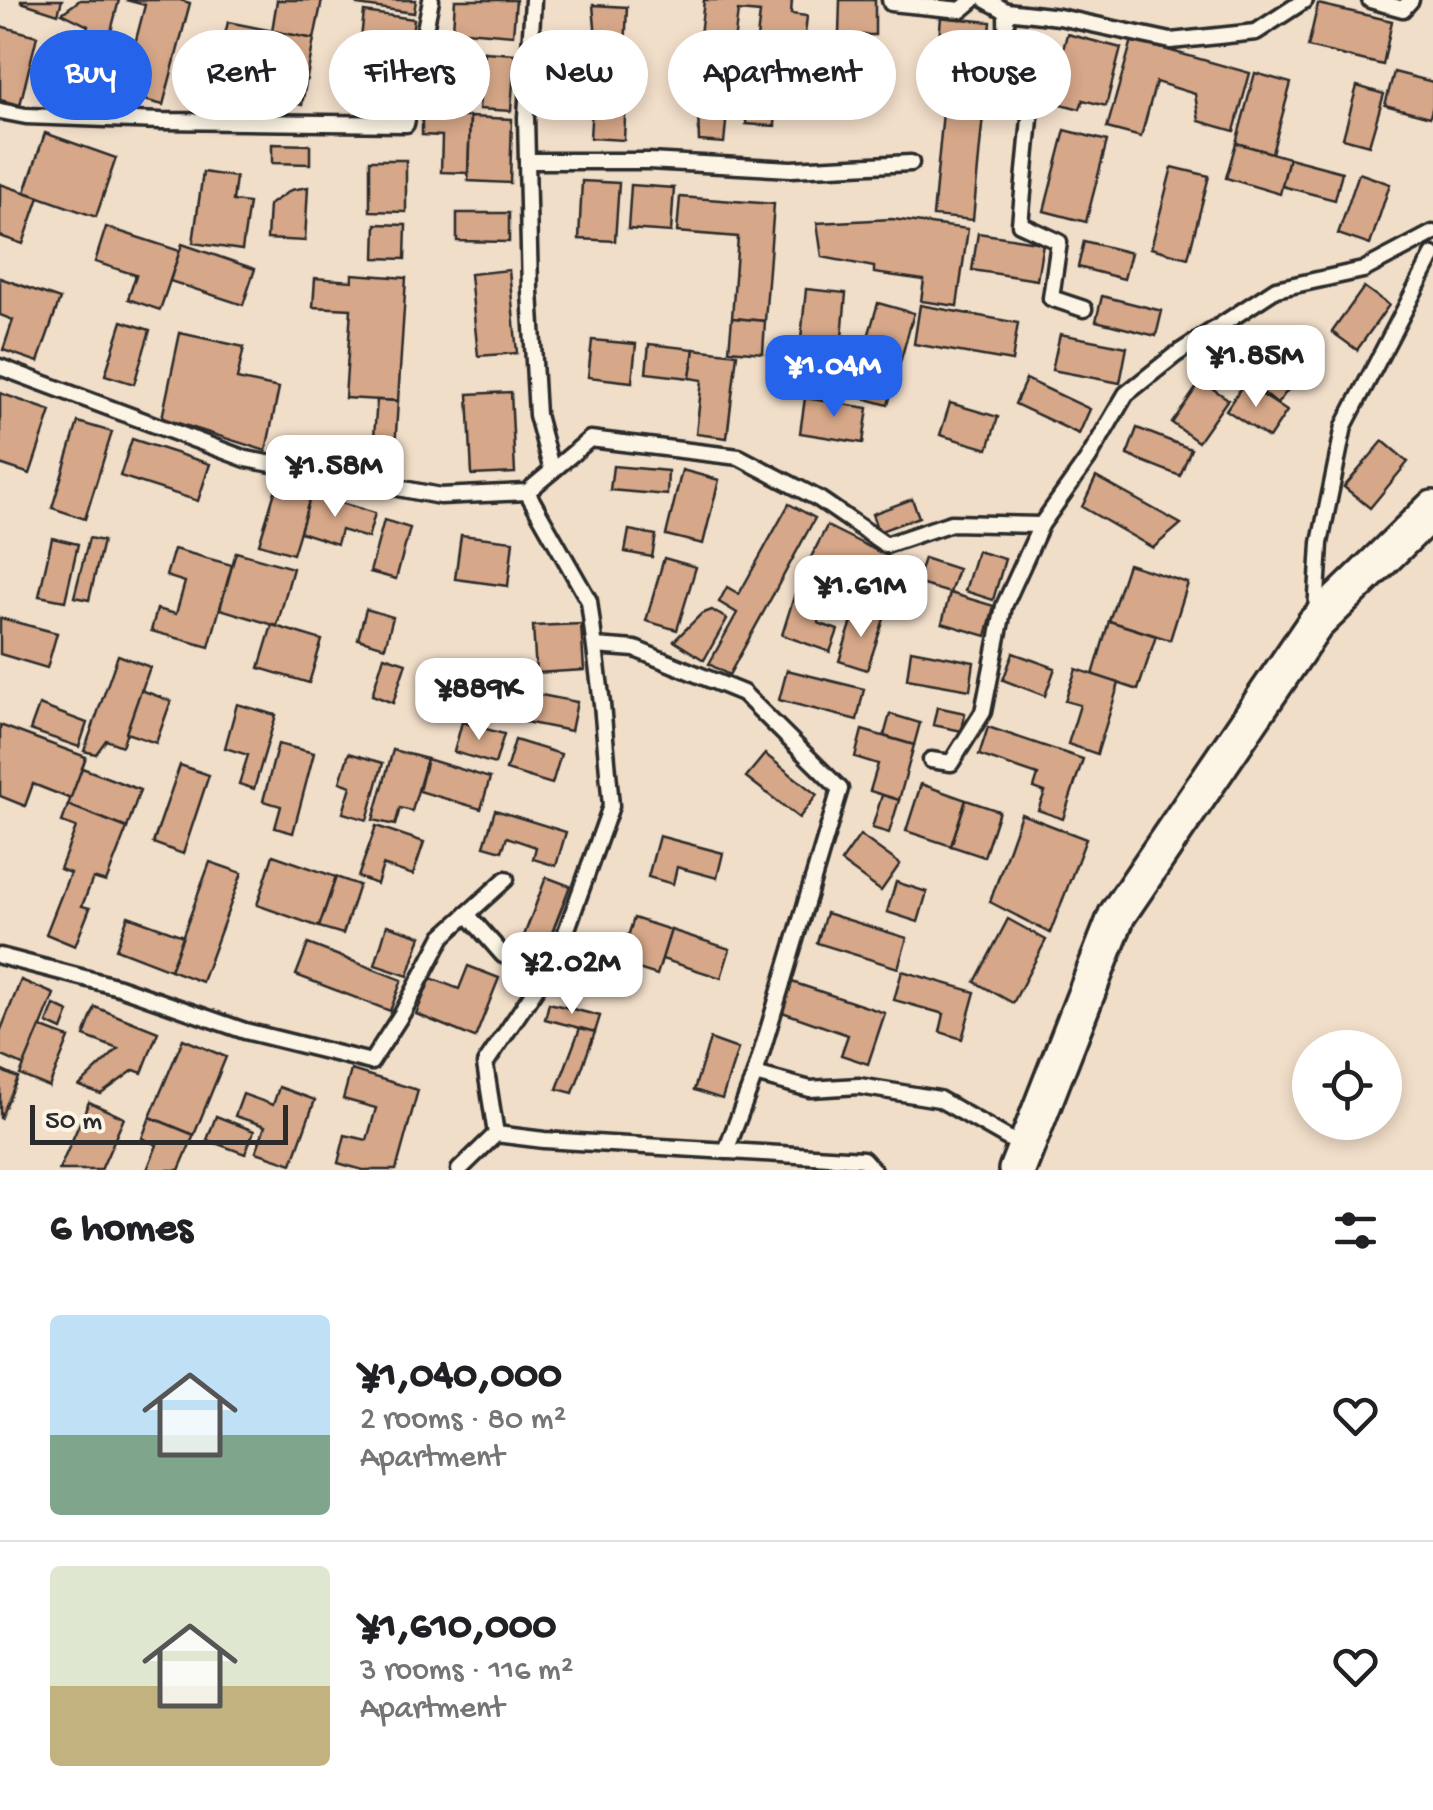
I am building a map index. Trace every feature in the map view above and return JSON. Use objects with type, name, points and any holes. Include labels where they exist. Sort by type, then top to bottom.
[{"type":"street","points":[[1021,1159],[1117,915],[1315,624],[1433,509]]},
{"type":"lane","points":[[0,111],[26,116],[141,120],[406,124],[431,0]]},
{"type":"lane","points":[[534,0],[526,117],[530,291],[537,415],[552,471]]},
{"type":"lane","points":[[890,0],[891,4],[961,10],[973,0]]},
{"type":"lane","points":[[986,0],[1006,10],[1171,41],[1256,32],[1305,0]]},
{"type":"lane","points":[[1370,0],[1403,10],[1411,0]]},
{"type":"lane","points":[[1006,10],[1007,93],[1031,108],[1020,224],[1059,242],[1051,298],[1084,309]]},
{"type":"lane","points":[[526,162],[648,161],[791,169],[911,163]]},
{"type":"lane","points":[[931,760],[951,762],[982,712],[1004,606],[1040,525],[1088,459],[1126,394],[1175,355],[1276,289],[1363,270],[1433,233]]},
{"type":"lane","points":[[1315,624],[1320,543],[1344,426],[1433,256]]},
{"type":"lane","points":[[0,367],[246,459],[440,496],[527,492],[590,439],[740,457],[819,499],[886,544],[951,523],[1040,525]]},
{"type":"lane","points":[[496,1134],[485,1064],[558,958],[611,806],[589,602],[527,492]]},
{"type":"lane","points":[[595,646],[635,649],[743,693],[840,788],[755,1074],[726,1151]]},
{"type":"lane","points":[[0,956],[119,988],[245,1031],[371,1062],[403,1012],[442,936],[506,880]]},
{"type":"lane","points":[[467,914],[504,955],[549,970]]},
{"type":"lane","points":[[755,1074],[810,1089],[859,1086],[939,1099],[1021,1159]]},
{"type":"lane","points":[[496,1134],[864,1159],[874,1170]]},
{"type":"lane","points":[[459,1170],[496,1134]]},
{"type":"building","points":[[21,0],[62,0],[58,14]]},
{"type":"building","points":[[80,0],[119,0],[111,30],[87,30],[88,26],[62,13]]},
{"type":"building","points":[[126,0],[190,3],[183,30],[172,30],[172,71],[163,105],[152,102],[152,30],[139,30],[145,5]]},
{"type":"building","points":[[277,0],[322,0],[314,39],[309,38],[309,30],[272,30]]},
{"type":"building","points":[[358,0],[416,0],[414,13],[357,5]]},
{"type":"building","points":[[455,0],[516,0],[510,35],[490,30],[453,30]]},
{"type":"building","points":[[704,0],[792,0],[791,14],[807,16],[805,30],[758,30],[760,13],[738,11],[736,30],[701,30]]},
{"type":"building","points":[[840,0],[875,0],[875,30],[839,30]]},
{"type":"building","points":[[1318,4],[1392,21],[1383,65],[1308,47]]},
{"type":"building","points":[[593,5],[627,7],[626,30],[595,30]]},
{"type":"building","points":[[364,12],[414,19],[413,30],[362,30]]},
{"type":"building","points":[[941,17],[991,22],[990,30],[940,30]]},
{"type":"building","points":[[228,22],[268,30],[226,30]]},
{"type":"building","points":[[0,26],[30,34],[30,64],[20,105],[0,100]]},
{"type":"building","points":[[1071,35],[1121,48],[1106,106],[1083,100],[1080,109],[1071,107]]},
{"type":"building","points":[[309,38],[314,39],[309,66]]},
{"type":"building","points":[[1132,40],[1250,73],[1234,131],[1199,121],[1195,94],[1156,82],[1141,137],[1107,128]]},
{"type":"building","points":[[490,52],[510,54],[510,111],[490,110]]},
{"type":"building","points":[[1394,72],[1433,82],[1430,117],[1385,105]]},
{"type":"building","points":[[1255,73],[1291,83],[1272,153],[1236,143]]},
{"type":"building","points":[[1357,86],[1384,94],[1369,145],[1343,138]]},
{"type":"building","points":[[422,120],[470,120],[468,173],[441,172],[442,136],[422,135]]},
{"type":"building","points":[[470,120],[512,120],[510,183],[468,181]]},
{"type":"building","points":[[591,120],[625,120],[624,140],[590,138]]},
{"type":"building","points":[[698,120],[726,120],[724,143],[699,141]]},
{"type":"building","points":[[746,120],[775,120],[775,126],[746,124]]},
{"type":"building","points":[[942,120],[983,120],[973,220],[933,216]]},
{"type":"building","points":[[1065,130],[1107,141],[1086,222],[1044,211]]},
{"type":"building","points":[[45,133],[116,158],[96,217],[25,192]]},
{"type":"building","points":[[1236,143],[1289,158],[1280,194],[1226,178]]},
{"type":"building","points":[[272,144],[310,145],[310,164],[272,163]]},
{"type":"building","points":[[1289,158],[1342,172],[1335,200],[1282,186]]},
{"type":"building","points":[[370,160],[406,160],[406,212],[370,211]]},
{"type":"building","points":[[1172,167],[1209,176],[1188,258],[1151,248]]},
{"type":"building","points":[[203,172],[236,177],[233,201],[249,203],[242,250],[193,243]]},
{"type":"building","points":[[1359,173],[1390,184],[1370,245],[1338,234]]},
{"type":"building","points":[[582,181],[619,183],[615,241],[579,239]]},
{"type":"building","points":[[0,184],[39,197],[23,244],[0,236]]},
{"type":"building","points":[[631,185],[674,188],[671,232],[628,229]]},
{"type":"building","points":[[308,187],[305,241],[267,239],[269,205],[291,190]]},
{"type":"building","points":[[680,197],[774,204],[765,321],[732,318],[738,237],[677,232]]},
{"type":"building","points":[[457,213],[509,213],[509,242],[457,241]]},
{"type":"building","points":[[892,219],[968,229],[957,306],[921,301],[924,280],[874,273],[874,267],[822,257],[817,223]]},
{"type":"building","points":[[376,224],[406,225],[405,259],[375,258]]},
{"type":"building","points":[[106,227],[180,251],[160,310],[128,299],[136,275],[95,262]]},
{"type":"building","points":[[978,233],[1043,243],[1037,280],[972,270]]},
{"type":"building","points":[[1084,241],[1131,253],[1124,279],[1078,267]]},
{"type":"building","points":[[182,244],[255,269],[243,305],[170,281]]},
{"type":"building","points":[[509,270],[517,353],[478,356],[470,274]]},
{"type":"building","points":[[352,274],[406,278],[398,401],[345,398],[351,309],[313,307],[315,278],[352,281]]},
{"type":"building","points":[[0,278],[60,299],[38,362],[3,350],[13,320],[0,315]]},
{"type":"building","points":[[1364,287],[1389,305],[1357,350],[1332,332]]},
{"type":"building","points":[[806,289],[846,293],[837,393],[796,389]]},
{"type":"building","points":[[1102,296],[1162,311],[1156,336],[1096,321]]},
{"type":"building","points":[[878,303],[914,313],[888,405],[851,395]]},
{"type":"building","points":[[920,305],[1018,323],[1012,361],[914,344]]},
{"type":"building","points":[[732,318],[765,321],[763,353],[729,350]]},
{"type":"building","points":[[122,321],[150,330],[134,384],[105,375]]},
{"type":"building","points":[[180,333],[244,347],[237,379],[279,388],[266,451],[162,418]]},
{"type":"building","points":[[1060,334],[1127,347],[1120,383],[1052,370]]},
{"type":"building","points":[[592,340],[636,344],[632,382],[588,377]]},
{"type":"building","points":[[649,344],[694,349],[690,378],[646,373]]},
{"type":"building","points":[[694,349],[737,354],[727,438],[696,434],[702,380],[690,378]]},
{"type":"building","points":[[1261,355],[1294,382],[1277,404],[1243,376]]},
{"type":"building","points":[[1026,379],[1090,409],[1079,434],[1015,404]]},
{"type":"building","points":[[1201,381],[1228,399],[1198,442],[1172,423]]},
{"type":"building","points":[[1244,383],[1287,411],[1269,438],[1226,410]]},
{"type":"building","points":[[511,392],[515,473],[472,475],[468,394]]},
{"type":"building","points":[[0,393],[51,411],[30,474],[0,464]]},
{"type":"building","points":[[805,398],[868,408],[863,443],[800,433]]},
{"type":"building","points":[[377,400],[398,401],[395,449],[373,448]]},
{"type":"building","points":[[950,403],[998,417],[988,449],[940,435]]},
{"type":"building","points":[[78,422],[112,432],[85,519],[52,508]]},
{"type":"building","points":[[1137,428],[1191,449],[1180,476],[1127,455]]},
{"type":"building","points":[[132,439],[210,464],[198,501],[120,476]]},
{"type":"building","points":[[1383,441],[1408,462],[1370,508],[1344,487]]},
{"type":"building","points":[[613,466],[668,471],[667,495],[610,490]]},
{"type":"building","points":[[682,470],[719,480],[703,544],[666,535]]},
{"type":"building","points":[[280,475],[314,485],[293,554],[259,544]]},
{"type":"building","points":[[1096,477],[1181,524],[1153,548],[1082,507]]},
{"type":"building","points":[[311,494],[375,513],[368,538],[341,530],[337,544],[300,532]]},
{"type":"building","points":[[912,499],[919,517],[878,532],[872,514]]},
{"type":"building","points":[[789,504],[815,518],[729,675],[709,664],[737,613],[719,602],[727,587],[739,594]]},
{"type":"building","points":[[384,520],[410,528],[396,579],[370,572]]},
{"type":"building","points":[[827,526],[897,561],[880,596],[870,591],[879,573],[855,561],[842,588],[805,569]]},
{"type":"building","points":[[629,530],[656,535],[652,557],[625,552]]},
{"type":"building","points":[[461,535],[513,541],[508,586],[455,579]]},
{"type":"building","points":[[52,538],[78,544],[65,601],[39,596]]},
{"type":"building","points":[[89,538],[103,541],[89,600],[74,597]]},
{"type":"building","points":[[174,549],[232,565],[209,647],[151,631],[157,609],[176,614],[185,582],[166,576]]},
{"type":"building","points":[[977,551],[1005,559],[993,600],[965,591]]},
{"type":"building","points":[[236,552],[293,568],[277,626],[220,609]]},
{"type":"building","points":[[664,558],[696,567],[677,630],[646,621]]},
{"type":"building","points":[[924,558],[958,569],[950,593],[916,583]]},
{"type":"building","points":[[1128,564],[1188,583],[1170,640],[1109,621]]},
{"type":"building","points":[[796,590],[826,600],[818,623],[838,630],[830,652],[782,635]]},
{"type":"building","points":[[950,593],[994,606],[986,636],[942,623]]},
{"type":"building","points":[[366,609],[393,617],[385,647],[358,639]]},
{"type":"building","points":[[856,609],[884,619],[867,670],[839,661]]},
{"type":"building","points":[[712,610],[727,619],[704,660],[674,641],[701,614]]},
{"type":"building","points":[[0,618],[57,633],[47,668],[0,654]]},
{"type":"building","points":[[1109,621],[1156,636],[1138,690],[1093,675]]},
{"type":"building","points":[[581,624],[584,670],[536,673],[533,626]]},
{"type":"building","points":[[272,625],[322,640],[309,683],[259,668]]},
{"type":"building","points":[[911,650],[974,662],[970,690],[907,679]]},
{"type":"building","points":[[1013,653],[1055,668],[1045,696],[1003,680]]},
{"type":"building","points":[[118,655],[150,667],[122,746],[106,740],[96,754],[84,751]]},
{"type":"building","points":[[384,656],[406,663],[393,703],[372,695]]},
{"type":"building","points":[[1076,669],[1119,683],[1097,754],[1068,744],[1080,705],[1065,701]]},
{"type":"building","points":[[787,670],[864,689],[857,720],[779,700]]},
{"type":"building","points":[[459,677],[515,691],[508,719],[452,705]]},
{"type":"building","points":[[141,690],[171,701],[156,743],[126,733]]},
{"type":"building","points":[[531,693],[577,702],[571,731],[525,722]]},
{"type":"building","points":[[237,704],[276,715],[254,789],[239,784],[248,755],[225,748]]},
{"type":"building","points":[[39,705],[87,723],[79,747],[30,730]]},
{"type":"building","points":[[937,707],[965,713],[962,731],[933,725]]},
{"type":"building","points":[[890,714],[920,723],[914,745],[884,736]]},
{"type":"building","points":[[462,722],[504,734],[495,764],[454,752]]},
{"type":"building","points":[[0,725],[86,757],[71,799],[33,784],[25,806],[0,796]]},
{"type":"building","points":[[988,727],[1083,759],[1063,819],[1038,810],[1045,792],[1034,788],[1038,775],[979,755]]},
{"type":"building","points":[[862,730],[914,745],[899,800],[870,791],[878,764],[855,757]]},
{"type":"building","points":[[515,740],[561,754],[552,784],[506,770]]},
{"type":"building","points":[[278,744],[314,753],[293,833],[275,828],[281,806],[263,801]]},
{"type":"building","points":[[393,750],[427,759],[412,811],[400,808],[395,825],[373,820]]},
{"type":"building","points":[[349,753],[383,763],[367,820],[343,813],[351,786],[340,782]]},
{"type":"building","points":[[765,754],[817,795],[799,818],[746,777]]},
{"type":"building","points":[[427,759],[490,778],[481,809],[419,791]]},
{"type":"building","points":[[180,765],[209,775],[183,854],[153,843]]},
{"type":"building","points":[[82,768],[140,790],[127,828],[68,805]]},
{"type":"building","points":[[921,784],[966,800],[951,846],[906,831]]},
{"type":"building","points":[[882,795],[899,800],[889,833],[872,828]]},
{"type":"building","points":[[966,800],[999,811],[984,857],[951,846]]},
{"type":"building","points":[[68,805],[127,828],[106,882],[93,878],[82,906],[90,908],[75,946],[46,934],[70,873],[60,869],[76,827],[62,822]]},
{"type":"building","points":[[495,810],[566,832],[556,866],[533,859],[536,847],[507,837],[502,851],[484,846]]},
{"type":"building","points":[[1021,814],[1086,839],[1050,933],[990,902]]},
{"type":"building","points":[[376,826],[424,842],[413,875],[383,865],[377,884],[358,877]]},
{"type":"building","points":[[860,835],[900,864],[881,891],[841,862]]},
{"type":"building","points":[[659,836],[723,853],[717,878],[677,867],[673,884],[648,877]]},
{"type":"building","points":[[273,855],[336,877],[319,927],[257,905]]},
{"type":"building","points":[[210,862],[242,873],[202,982],[170,970]]},
{"type":"building","points":[[336,877],[359,885],[343,934],[319,927]]},
{"type":"building","points":[[546,877],[570,886],[545,951],[522,941]]},
{"type":"building","points":[[896,882],[927,892],[918,922],[887,912]]},
{"type":"building","points":[[826,913],[907,938],[898,968],[817,943]]},
{"type":"building","points":[[128,916],[183,936],[170,970],[116,949]]},
{"type":"building","points":[[634,918],[671,930],[657,975],[619,963]]},
{"type":"building","points":[[1008,919],[1046,940],[1013,1003],[975,982]]},
{"type":"building","points":[[387,925],[421,936],[408,976],[375,965]]},
{"type":"building","points":[[671,930],[730,949],[721,978],[662,959]]},
{"type":"building","points":[[308,944],[402,980],[390,1011],[296,975]]},
{"type":"building","points":[[468,966],[499,978],[475,1038],[416,1014],[431,978],[459,989]]},
{"type":"building","points":[[902,971],[975,992],[962,1039],[940,1032],[944,1014],[894,1000]]},
{"type":"building","points":[[21,980],[54,994],[25,1066],[0,1055],[0,1032]]},
{"type":"building","points":[[792,982],[885,1013],[868,1064],[841,1055],[848,1035],[782,1012]]},
{"type":"building","points":[[549,1003],[600,1016],[595,1032],[545,1019]]},
{"type":"building","points":[[54,1005],[69,1012],[62,1030],[47,1023]]},
{"type":"building","points":[[95,1007],[158,1032],[142,1073],[134,1070],[101,1094],[79,1086],[118,1049],[84,1036]]},
{"type":"building","points":[[40,1027],[69,1038],[49,1087],[20,1075]]},
{"type":"building","points":[[580,1028],[595,1032],[573,1093],[557,1089]]},
{"type":"building","points":[[183,1039],[226,1057],[194,1135],[150,1117]]},
{"type":"building","points":[[710,1039],[738,1049],[722,1099],[694,1090]]},
{"type":"building","points":[[0,1070],[18,1078],[0,1119]]},
{"type":"building","points":[[351,1070],[418,1090],[396,1170],[363,1170],[338,1163],[345,1135],[367,1140],[376,1108],[343,1099]]},
{"type":"building","points":[[279,1087],[315,1100],[292,1164],[256,1152],[265,1126],[235,1116],[243,1094],[273,1105]]},
{"type":"building","points":[[89,1102],[124,1118],[101,1170],[59,1170]]},
{"type":"building","points":[[216,1116],[254,1131],[245,1154],[207,1140]]},
{"type":"building","points":[[150,1117],[194,1135],[179,1170],[147,1170],[157,1145],[142,1138]]}]
